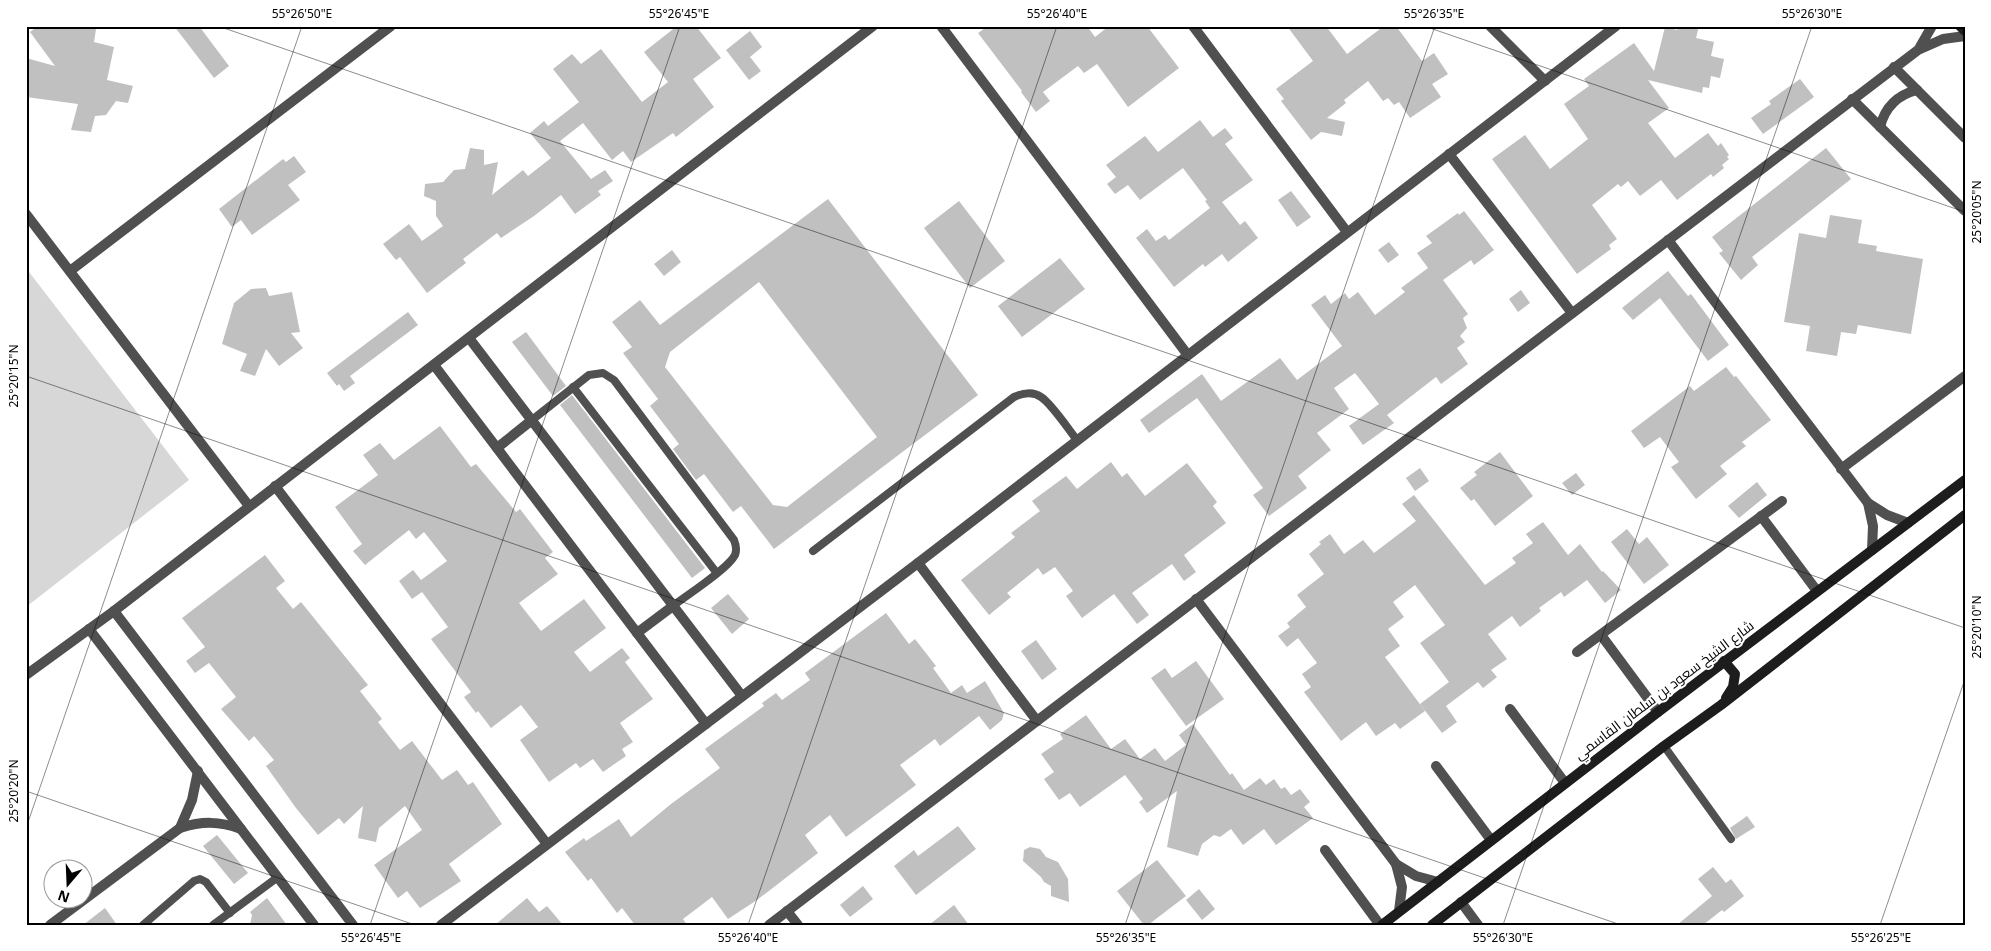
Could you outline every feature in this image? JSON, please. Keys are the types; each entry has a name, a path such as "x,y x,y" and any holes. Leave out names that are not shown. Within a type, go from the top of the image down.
{"main road":[{"path":"1960,26 1965,31"},
{"name":"شارع الشيخ سعود بن سلطان القاسمي","path":"1381,925 1724,661 1965,480"},
{"path":"1432,925 1664,746 1721,705 1965,515"},
{"path":"1721,705 1735,682 1735,674 1724,661"}],"street":[{"path":"70,271 391,26"},
{"path":"26,675 114,611 873,26"},
{"path":"941,26 1187,354"},
{"path":"1194,26 1347,232"},
{"path":"1490,26 1545,80"},
{"path":"441,925 918,563 1187,354 1616,26"},
{"path":"1918,50 1932,26"},
{"path":"769,925 1894,67 1918,50 1942,39 1965,36"},
{"path":"1894,67 1965,138"},
{"path":"1880,127 1886,110 1892,102 1900,96 1917,90"},
{"path":"1852,100 1965,211"},
{"path":"1449,154 1572,313"},
{"path":"26,214 249,506"},
{"path":"1668,240 1868,503 1887,515 1908,523"},
{"path":"469,338 742,696"},
{"path":"434,365 706,724"},
{"path":"1841,469 1965,376"},
{"path":"497,448 532,420"},
{"path":"275,486 547,844"},
{"path":"1577,652 1782,501"},
{"path":"1868,503 1874,526 1872,550"},
{"path":"1761,516 1817,592"},
{"path":"918,563 1037,721"},
{"path":"1196,600 1396,864 1416,876 1438,882"},
{"path":"637,633 673,606"},
{"path":"114,611 353,925"},
{"path":"89,629 314,925"},
{"path":"1601,635 1658,712"},
{"path":"1510,709 1565,783"},
{"path":"1436,766 1491,840"},
{"path":"180,828 192,800 198,771"},
{"path":"56,923 180,828 195,823 210,822 226,823 241,828"},
{"path":"1325,850 1381,925"},
{"path":"1396,864 1402,887 1399,911"},
{"path":"1461,902 1478,925"},
{"path":"788,911 798,925"}],"lane":[{"path":"532,420 573,387 596,373 603,372 614,380 734,540 736,552 734,557 673,606"},
{"path":"573,387 716,572"},
{"path":"813,551 1014,397 1021,394 1028,393 1042,397 1077,440"},
{"path":"1664,746 1731,839"},
{"path":"213,925 278,877"},
{"path":"143,925 194,881 200,879 206,882 230,913"}],"shaded area":[{"path":"26,268 189,480 26,607"}],"building":[{"path":"38,26 81,26 96,29 94,42 114,47 107,80 133,86 128,103 116,101 106,115 95,116 91,132 71,130 78,104 26,97 29,82 26,82 26,58 55,66 30,32"},
{"path":"174,26 199,26 229,66 214,78"},
{"path":"677,26 696,26 721,58 693,79 714,107 676,137 673,133 631,162 623,151 612,160 583,123 560,141 591,179 605,170 613,181 598,191 601,195 575,214 561,195 501,238 497,233 463,259 466,263 427,293 400,257 396,260 383,244 409,224 422,241 443,226 436,216 436,201 424,196 425,184 443,182 454,170 465,169 470,148 484,150 484,165 498,162 492,195 523,170 528,176 551,158 530,133 544,121 548,126 579,102 553,69 572,54 581,64 601,49 642,102 668,82 644,52"},
{"path":"988,26 1087,26 1095,37 1109,26 1147,26 1179,68 1128,107 1097,64 1084,73 1078,66 1043,92 1050,101 1036,112 978,33"},
{"path":"1287,26 1326,26 1347,54 1384,26 1396,26 1422,61 1434,53 1448,74 1432,84 1441,97 1410,118 1399,102 1394,105 1388,98 1383,101 1368,81 1344,100 1346,103 1327,118 1345,122 1342,136 1321,132 1311,140 1281,101 1284,99 1276,89 1313,61"},
{"path":"1678,26 1699,26 1696,38 1714,42 1711,56 1724,59 1720,78 1711,76 1709,88 1703,87 1702,93 1648,80 1669,108 1648,123 1675,158 1708,133 1718,146 1721,143 1729,155 1727,157 1729,159 1722,165 1724,168 1713,177 1711,174 1677,200 1661,180 1640,196 1628,181 1621,187 1618,184 1592,205 1617,239 1609,245 1611,249 1577,274 1492,159 1525,135 1550,169 1588,139 1564,104 1589,86 1584,79 1634,43 1654,71 1665,27 1677,30"},
{"path":"750,31 762,47 750,57 761,71 749,80 726,50"},
{"path":"1800,79 1814,97 1763,134 1751,118 1771,104 1769,101"},
{"path":"1200,120 1213,137 1225,128 1233,138 1225,144 1253,180 1222,202 1240,225 1245,221 1258,238 1228,262 1222,254 1205,267 1203,264 1174,287 1136,238 1147,229 1156,241 1165,235 1169,240 1210,208 1205,201 1207,200 1183,168 1140,200 1128,185 1115,194 1107,184 1116,177 1106,165 1145,136 1158,152"},
{"path":"1826,148 1851,179 1752,257 1758,265 1741,280 1719,253 1723,251 1712,237"},
{"path":"294,156 306,172 288,185 300,200 252,235 241,220 232,227 219,209 283,159 286,162"},
{"path":"1291,191 1311,217 1297,227 1278,200"},
{"path":"828,199 978,395 774,549 741,506 733,512 704,474 696,480 673,449 679,444 650,406 658,399 623,353 632,347 612,322 640,300 660,325","holes":["759,282 877,437 787,507 773,505 665,367 670,352"]},
{"path":"959,201 1005,261 970,288 924,228"},
{"path":"1464,211 1494,250 1474,265 1471,260 1443,280 1468,314 1463,318 1467,328 1460,336 1465,342 1457,348 1468,364 1441,384 1436,377 1387,415 1394,423 1363,445 1349,426 1379,404 1355,373 1334,388 1349,409 1317,433 1331,450 1298,476 1307,488 1269,516 1253,495 1263,488 1197,398 1149,433 1140,420 1202,374 1221,401 1280,358 1297,380 1342,346 1311,305 1325,295 1331,304 1345,293 1349,299 1358,292 1375,315 1405,292 1401,288 1428,268 1417,253 1432,243 1426,236 1458,213 1459,215"},
{"path":"1830,215 1862,220 1858,243 1877,246 1876,251 1923,259 1911,334 1858,325 1856,334 1841,332 1837,356 1806,351 1810,326 1784,322 1799,233 1826,238"},
{"path":"1389,242 1399,255 1388,263 1378,250"},
{"path":"672,250 681,262 664,276 654,264"},
{"path":"1060,258 1085,289 1022,337 998,306"},
{"path":"1668,271 1688,296 1691,294 1729,345 1708,361 1660,298 1633,320 1622,308"},
{"path":"266,288 269,296 292,292 300,332 291,333 303,348 279,366 266,349 255,376 240,371 247,354 222,344 234,303 251,289"},
{"path":"1521,290 1530,303 1518,312 1509,299"},
{"path":"408,312 418,325 350,376 355,383 344,391 339,384 337,386 327,373"},
{"path":"526,332 566,386 553,396 512,342"},
{"path":"1726,367 1734,377 1736,376 1771,420 1742,442 1746,446 1720,466 1727,474 1696,499 1671,467 1679,462 1660,437 1644,448 1631,431 1690,386 1694,391"},
{"path":"572,395 705,568 692,578 560,405"},
{"path":"440,426 471,467 476,464 516,512 520,509 553,552 545,558 558,574 519,603 541,631 584,599 606,628 574,652 590,672 622,648 630,658 625,662 653,699 620,723 633,742 622,749 626,756 603,772 593,759 580,768 576,763 549,782 520,740 538,727 521,705 491,728 464,697 471,692 431,639 448,627 422,592 412,599 399,581 413,570 421,580 447,561 424,532 416,539 409,530 365,565 353,551 362,544 335,507 378,475 363,455 380,443 394,460"},
{"path":"1500,452 1533,496 1495,526 1474,499 1471,501 1460,488 1477,475 1474,472"},
{"path":"1111,462 1122,477 1127,473 1145,496 1187,463 1217,502 1213,506 1226,523 1184,555 1196,572 1184,581 1172,564 1132,593 1149,615 1137,624 1114,594 1082,618 1066,596 1073,591 1055,567 1043,575 1038,568 1007,593 1011,597 989,615 961,580 1015,537 1011,533 1040,511 1032,501 1066,476 1077,489"},
{"path":"1420,468 1429,481 1415,491 1406,478"},
{"path":"1576,473 1585,485 1572,495 1562,483"},
{"path":"1757,482 1767,495 1739,518 1728,506"},
{"path":"1414,495 1485,585 1516,563 1512,558 1533,543 1526,534 1543,522 1568,555 1580,544 1602,572 1621,590 1605,603 1587,580 1564,597 1561,592 1539,608 1541,611 1520,627 1512,616 1488,634 1507,659 1491,670 1497,677 1483,688 1478,682 1446,706 1457,722 1442,733 1420,704 1449,682 1420,643 1445,625 1415,585 1393,602 1404,617 1388,629 1400,646 1385,657 1425,711 1400,729 1395,723 1376,736 1366,722 1341,741 1304,692 1311,687 1302,674 1317,663 1298,638 1287,647 1278,636 1290,627 1287,623 1306,607 1297,595 1324,574 1309,554 1321,544 1319,542 1330,534 1344,554 1363,540 1374,553 1416,521 1402,504"},
{"path":"1627,529 1639,544 1647,537 1669,565 1644,584 1611,542"},
{"path":"265,555 285,581 276,588 293,609 301,602 368,685 360,691 382,719 378,722 400,750 412,741 442,780 457,770 468,785 473,782 502,824 449,864 461,881 420,908 407,891 398,898 374,865 422,830 405,806 379,828 376,842 358,838 363,806 344,824 339,818 318,835 266,766 274,760 254,736 249,741 221,709 236,697 209,663 195,673 186,661 205,647 182,618"},
{"path":"728,594 749,619 732,634 711,608"},
{"path":"886,613 909,644 915,639 936,666 933,668 951,693 962,685 967,693 985,681 1004,713 1002,720 990,730 979,716 940,746 935,739 900,765 916,785 846,837 830,815 805,835 818,853 757,900 728,919 712,897 683,919 687,925 635,925 622,908 617,913 591,878 588,881 565,852 584,838 586,841 619,819 631,837 671,804 720,768 705,749 764,706 762,703 776,693 782,700 810,680 805,673"},
{"path":"1036,640 1057,669 1042,680 1021,651"},
{"path":"1196,661 1224,699 1186,726 1151,678 1165,668 1172,678"},
{"path":"1086,715 1111,749 1125,739 1140,759 1155,748 1165,761 1186,745 1179,735 1193,724 1230,775 1232,773 1244,790 1260,778 1266,785 1274,779 1281,789 1285,787 1291,795 1300,789 1310,802 1304,807 1313,818 1276,845 1264,829 1243,845 1231,829 1220,837 1214,835 1202,844 1198,856 1167,847 1177,791 1147,813 1139,802 1143,799 1125,775 1080,807 1070,793 1059,800 1044,779 1054,772 1041,754 1063,739 1060,734"},
{"path":"1747,816 1755,827 1736,839 1730,828"},
{"path":"958,826 976,849 916,895 894,866 914,850 918,856"},
{"path":"217,835 248,873 234,884 203,846"},
{"path":"1030,847 1040,849 1046,857 1058,862 1068,879 1069,902 1051,896 1051,886 1044,882 1023,861 1024,850"},
{"path":"1157,860 1186,896 1148,925 1144,925 1117,891"},
{"path":"1713,867 1726,883 1731,879 1744,896 1724,912 1722,910 1703,925 1677,925 1712,896 1698,879"},
{"path":"863,886 873,899 850,917 840,905"},
{"path":"1199,889 1215,909 1202,920 1186,900"},
{"path":"267,898 287,925 250,925 252,915 250,912"},
{"path":"527,898 539,912 547,906 563,925 495,925"},
{"path":"954,905 969,925 929,925"},
{"path":"105,908 117,925 83,925"}]}
